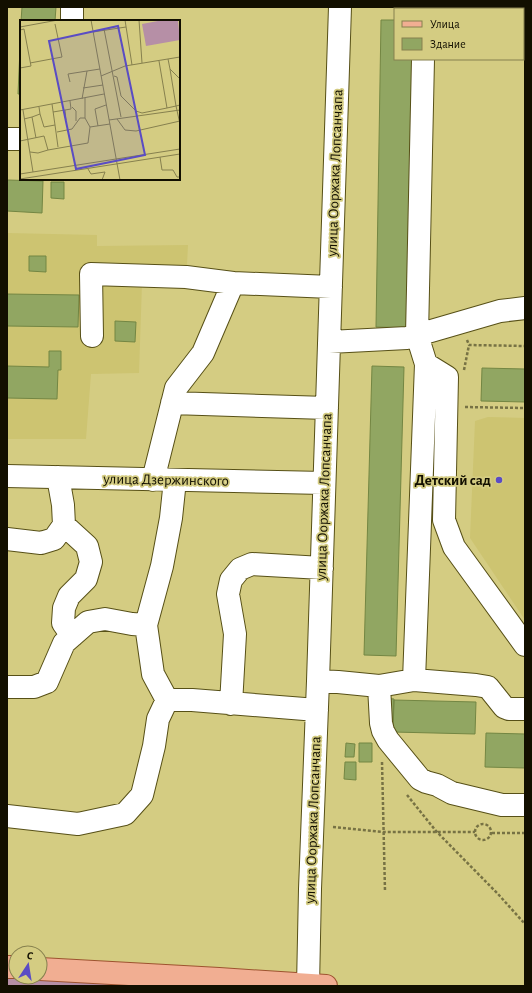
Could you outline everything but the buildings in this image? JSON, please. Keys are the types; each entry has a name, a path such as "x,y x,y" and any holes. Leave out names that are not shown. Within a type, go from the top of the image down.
{"main road":[{"path":"48,969 314,986"}],"street":[{"path":"72,7 72,20"},
{"name":"улица Ооржака Лопсанчапа","path":"314,986 310,881 322,568 340,7"},
{"path":"414,680 426,364 417,335 423,60"},
{"path":"7,139 20,139"},
{"path":"92,336 91,274 186,277 233,283 331,287"},
{"path":"167,700 153,674 146,625 162,566 170,518 164,480 172,403 176,388 203,353 233,283"},
{"path":"329,342 407,338 500,311 525,308"},
{"path":"426,364 447,377 444,520 454,547 525,645"},
{"path":"172,403 327,408"},
{"name":"улица Дзержинского","path":"7,476 324,483"},
{"path":"7,540 41,543 54,539 64,525 63,505 58,477"},
{"path":"64,525 87,546 91,562 86,579 69,596 64,608 63,623 72,636"},
{"path":"231,704 235,634 228,594 231,580 240,569 252,564 322,568"},
{"path":"7,687 34,687 47,682 64,642 88,622 105,619 146,625"},
{"path":"318,681 379,686 414,680 476,685 488,687 504,707 509,709 525,709"},
{"path":"379,686 381,723 383,731 388,740 420,779 437,785 452,793 502,805 525,806"},
{"path":"167,700 192,700 317,710"},
{"path":"7,816 78,824 125,814 142,795 154,746 158,719 167,700"}],"path":[{"path":"459,323 469,345 525,346"},
{"path":"447,406 525,408"},
{"path":"385,892 382,763 387,769"},
{"path":"407,794 436,831 498,894 525,924"},
{"path":"484,824 490,827 492,833 489,838 482,840 477,838 476,832 478,826 484,824"},
{"path":"333,827 384,832 476,832"},
{"path":"492,833 525,833"}],"shaded area":[{"path":"7,233 97,235 97,246 188,245 186,286 142,283 139,373 91,374 86,439 7,439"},
{"name":"Детский сад","path":"488,417 525,418 525,620 470,538 475,421"},
{"path":"7,973 8,985 48,985 48,977 243,986 25,986 7,985"}],"place":[{"name":"Детский сад","path":"499,480"}]}
